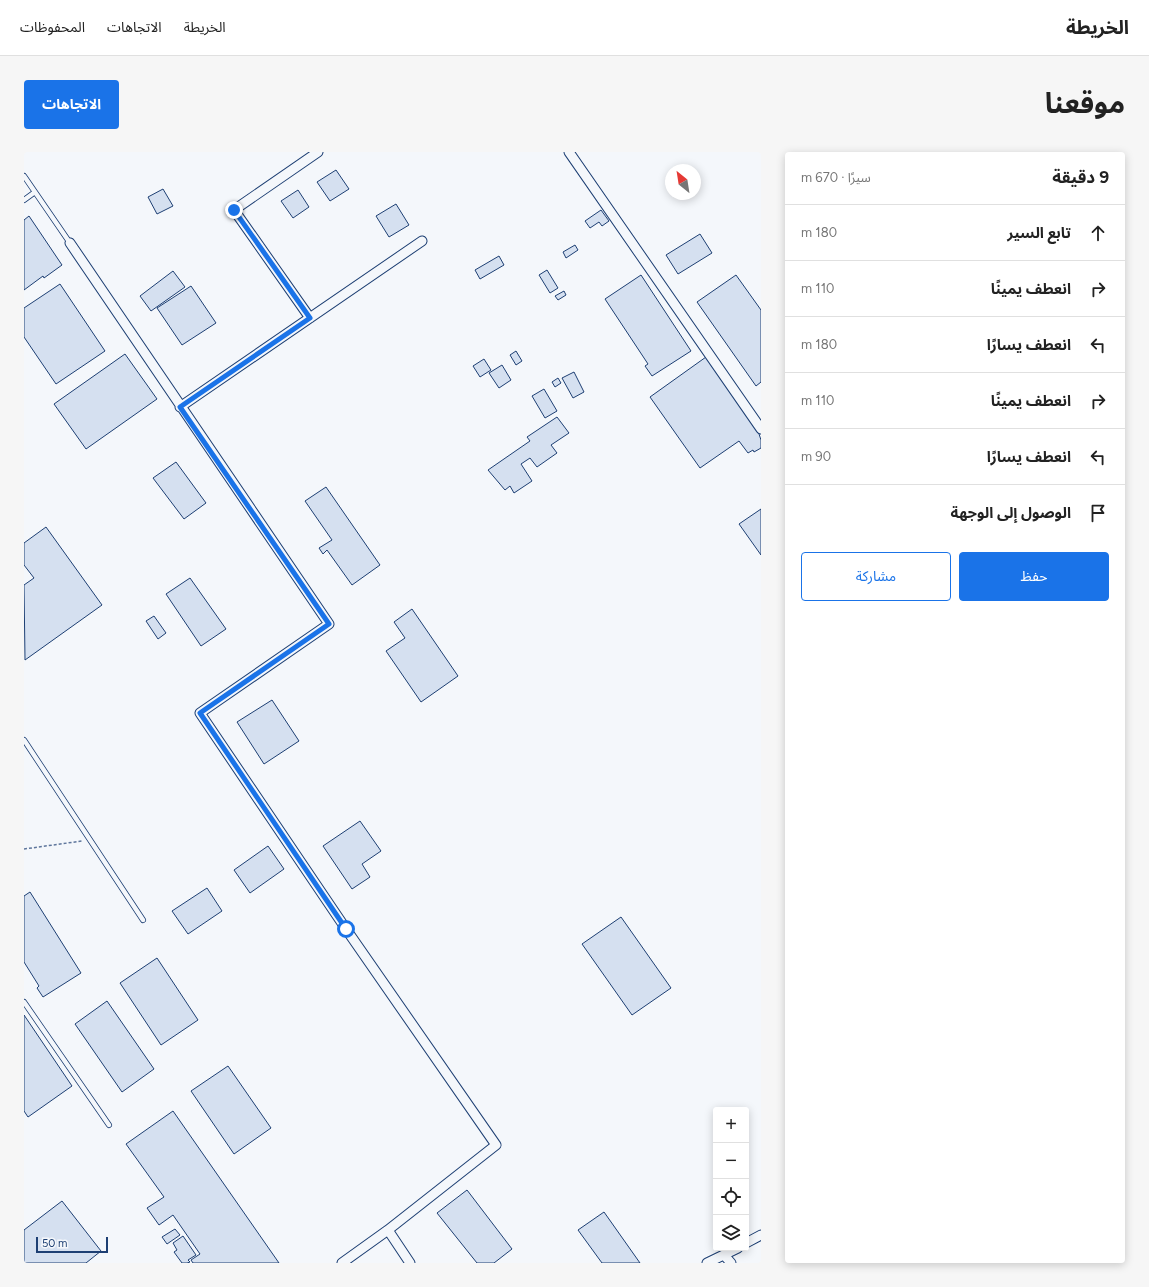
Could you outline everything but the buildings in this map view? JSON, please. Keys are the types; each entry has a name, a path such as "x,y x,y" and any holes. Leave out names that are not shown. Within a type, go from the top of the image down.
{"street":[{"path":"310,318 234,210 318,152"},
{"path":"569,152 761,430"},
{"path":"180,407 422,241"},
{"path":"70,243 180,407 329,624 200,713 346,929 496,1145 388,1230 342,1263"},
{"path":"388,1230 410,1263"},
{"path":"749,1241 761,1235"},
{"path":"707,1263 732,1251"},
{"path":"724,1255 731,1263"}],"lane":[{"path":"24,176 70,243"},
{"path":"24,200 35,192"},
{"path":"24,740 144,920"},
{"path":"24,1002 109,1125"}],"path":[{"path":"24,849 91,839"}],"route":[{"path":"234,210 310,318 180,407 329,624 200,713 346,929"}]}
